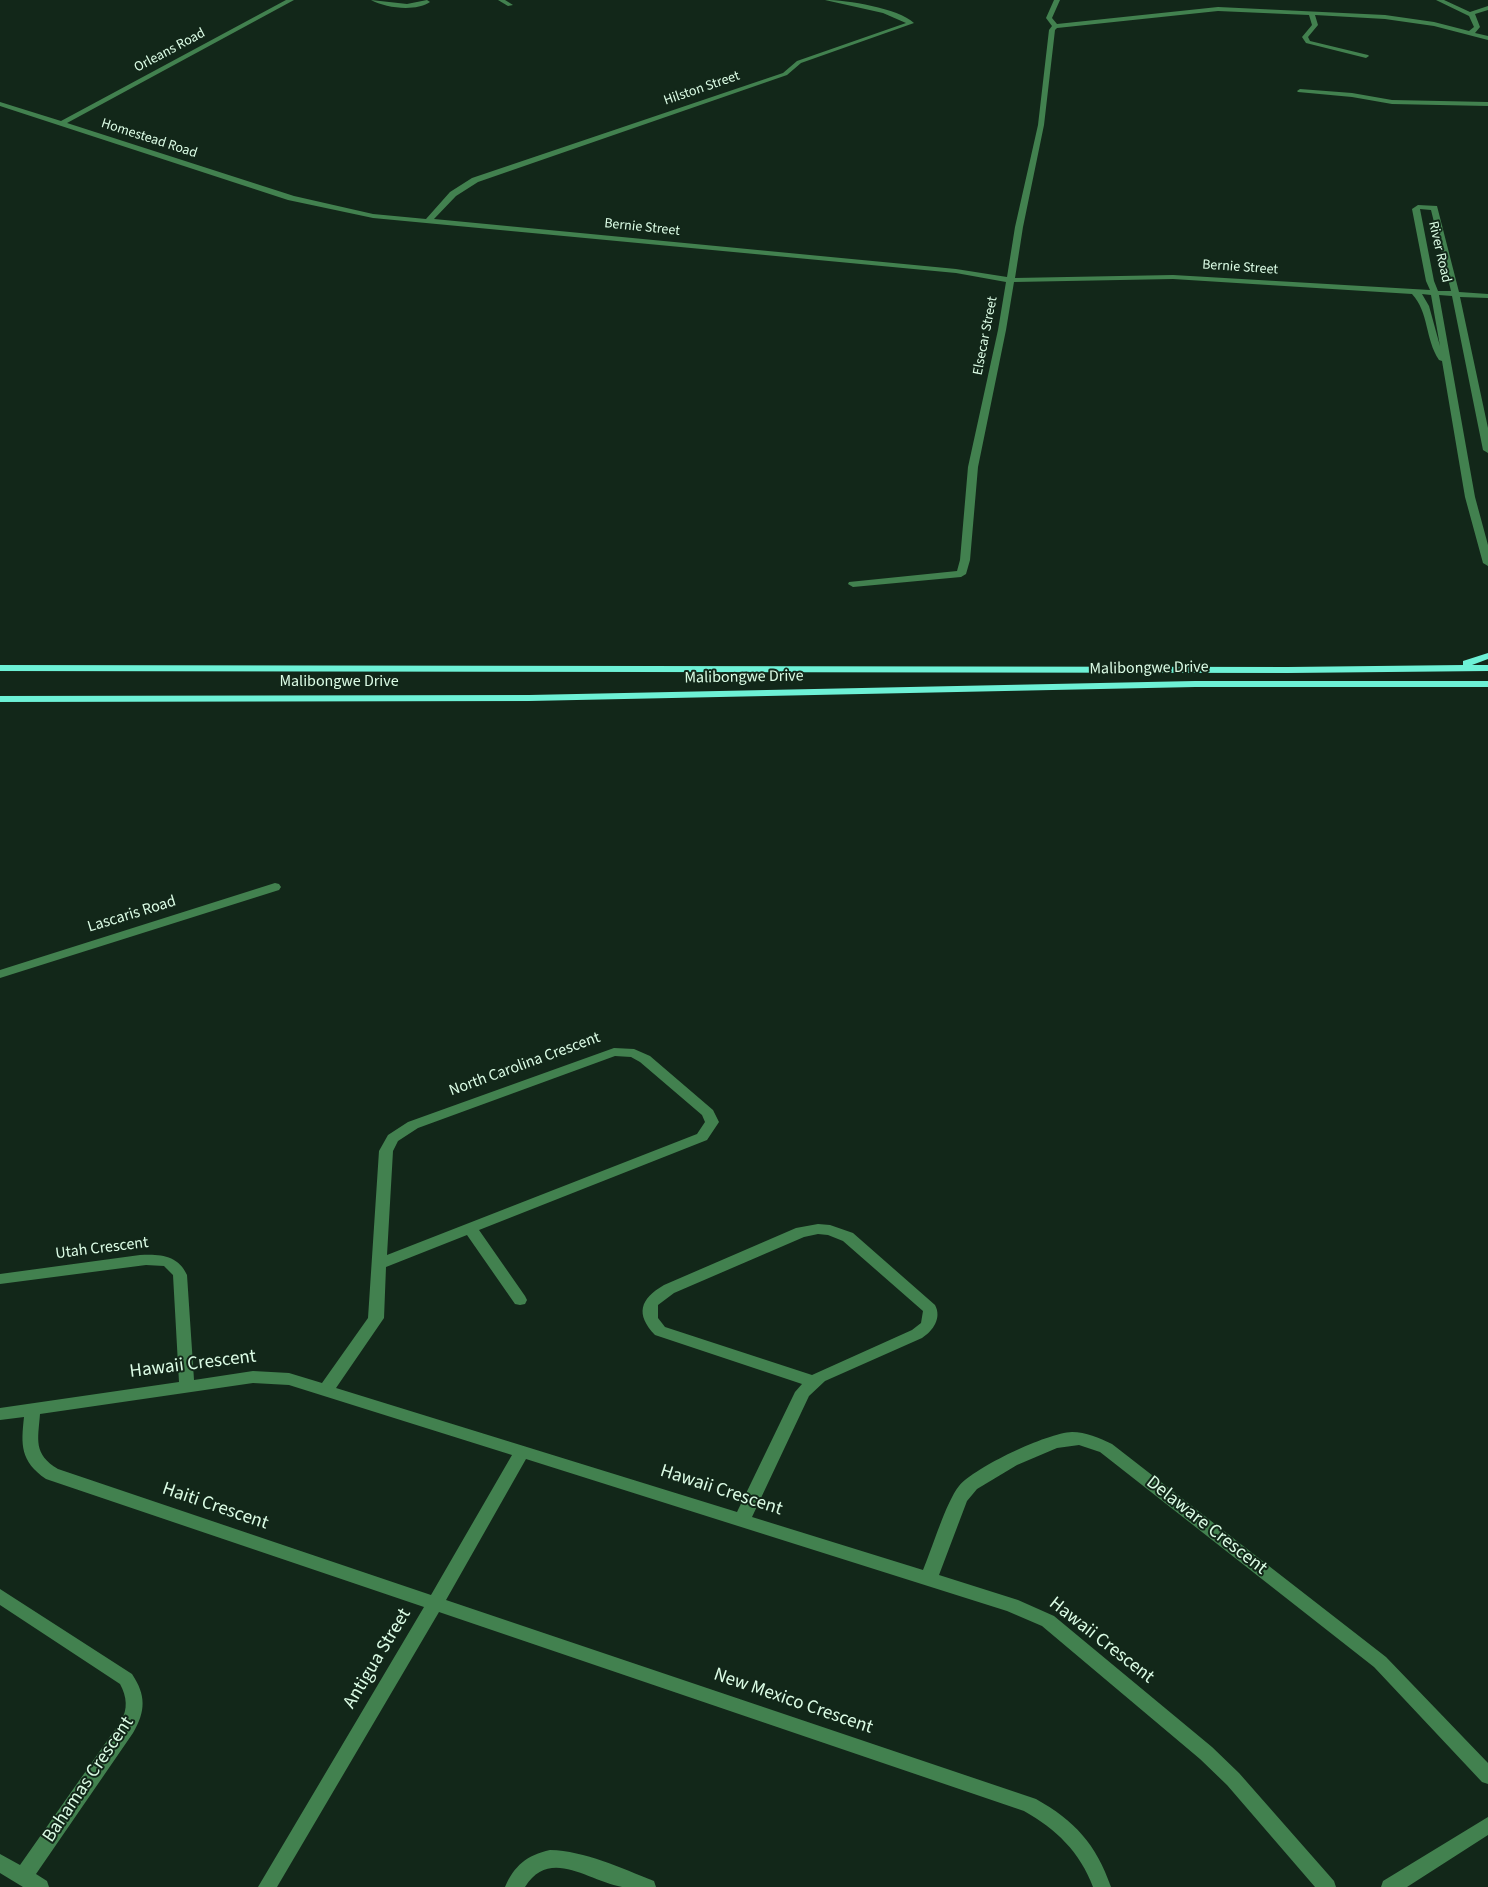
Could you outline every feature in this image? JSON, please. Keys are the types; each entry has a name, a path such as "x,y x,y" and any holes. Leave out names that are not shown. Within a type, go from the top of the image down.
{"main road":[{"path":"1443,668 1476,662 1488,656"},
{"name":"Malibongwe Drive","path":"0,668 1288,670 1488,668"},
{"name":"Malibongwe Drive","path":"0,699 529,698 1195,684 1488,684"},
{"path":"1468,684 1488,688"}],"street":[{"name":"Orleans Road","path":"61,124 292,0"},
{"path":"374,0 394,5 413,6 427,2"},
{"path":"501,0 510,5"},
{"name":"Hilston Street","path":"428,221 453,194 475,180 785,74 800,62 911,23 906,18 828,0"},
{"name":"Elsecar Street","path":"853,584 961,574 965,560 973,467 1012,276 1019,227 1040,125 1052,30 1055,26 1049,18 1057,0"},
{"path":"1439,0 1470,14 1480,25 1470,33"},
{"path":"1470,14 1488,8"},
{"path":"1055,26 1208,10 1385,17 1434,24 1488,38"},
{"path":"1311,13 1315,25 1305,38 1308,42 1366,56"},
{"path":"1300,92 1352,95 1392,102 1488,104"},
{"name":"Homestead Road","path":"0,104 291,198"},
{"name":"Bernie Street","path":"291,198 360,214 991,275 1178,277 1414,291 1434,288"},
{"name":"River Road","path":"1488,450 1454,290 1434,208 1421,206 1416,209 1430,281 1434,288 1470,497 1488,563"},
{"name":"Bernie Street","path":"1012,276 1177,270 1434,288 1488,296"},
{"name":"Bernie Street","path":"1454,290 1488,288"},
{"path":"1414,291 1421,297 1426,306 1432,340 1435,348 1446,362"},
{"path":"1458,308 1465,303 1488,296"},
{"name":"Lascaris Road","path":"0,974 275,887"},
{"name":"North Carolina Crescent","path":"326,1390 374,1322 386,1151 393,1137 413,1125 601,1055 620,1052 634,1053 645,1059 708,1113 711,1118 710,1127 702,1136 694,1140 379,1264"},
{"path":"470,1229 520,1300"},
{"path":"742,1520 804,1392 815,1382 820,1377 924,1330 930,1320 930,1309 848,1237 840,1233 818,1229 801,1232 669,1289 658,1294 652,1301 649,1315 654,1326 660,1331 815,1382"},
{"name":"Utah Crescent","path":"0,1279 140,1260 160,1260 170,1263 176,1267 180,1275 186,1387"},
{"name":"Hawaii Crescent","path":"0,1414 261,1376 289,1379 742,1520 879,1565 929,1578 1026,1610 1048,1621 1220,1766 1327,1887"},
{"name":"Haiti Crescent","path":"32,1408 31,1452 37,1464 52,1474 435,1604"},
{"name":"Delaware Crescent","path":"929,1578 960,1499 970,1484 984,1475 1063,1439 1082,1439 1094,1442 1122,1460 1380,1662 1488,1776"},
{"name":"Antigua Street","path":"267,1887 435,1604 522,1451"},
{"name":"Bahamas Crescent","path":"0,1596 126,1679 135,1694 136,1702 132,1719 127,1727 23,1877"},
{"name":"New Mexico Crescent","path":"435,1604 1029,1805 1047,1814 1072,1834 1091,1860 1102,1887"},
{"path":"1390,1887 1488,1825"},
{"path":"514,1887 530,1866 541,1860 552,1858 577,1862 647,1887"},
{"path":"0,1864 40,1887"}]}
